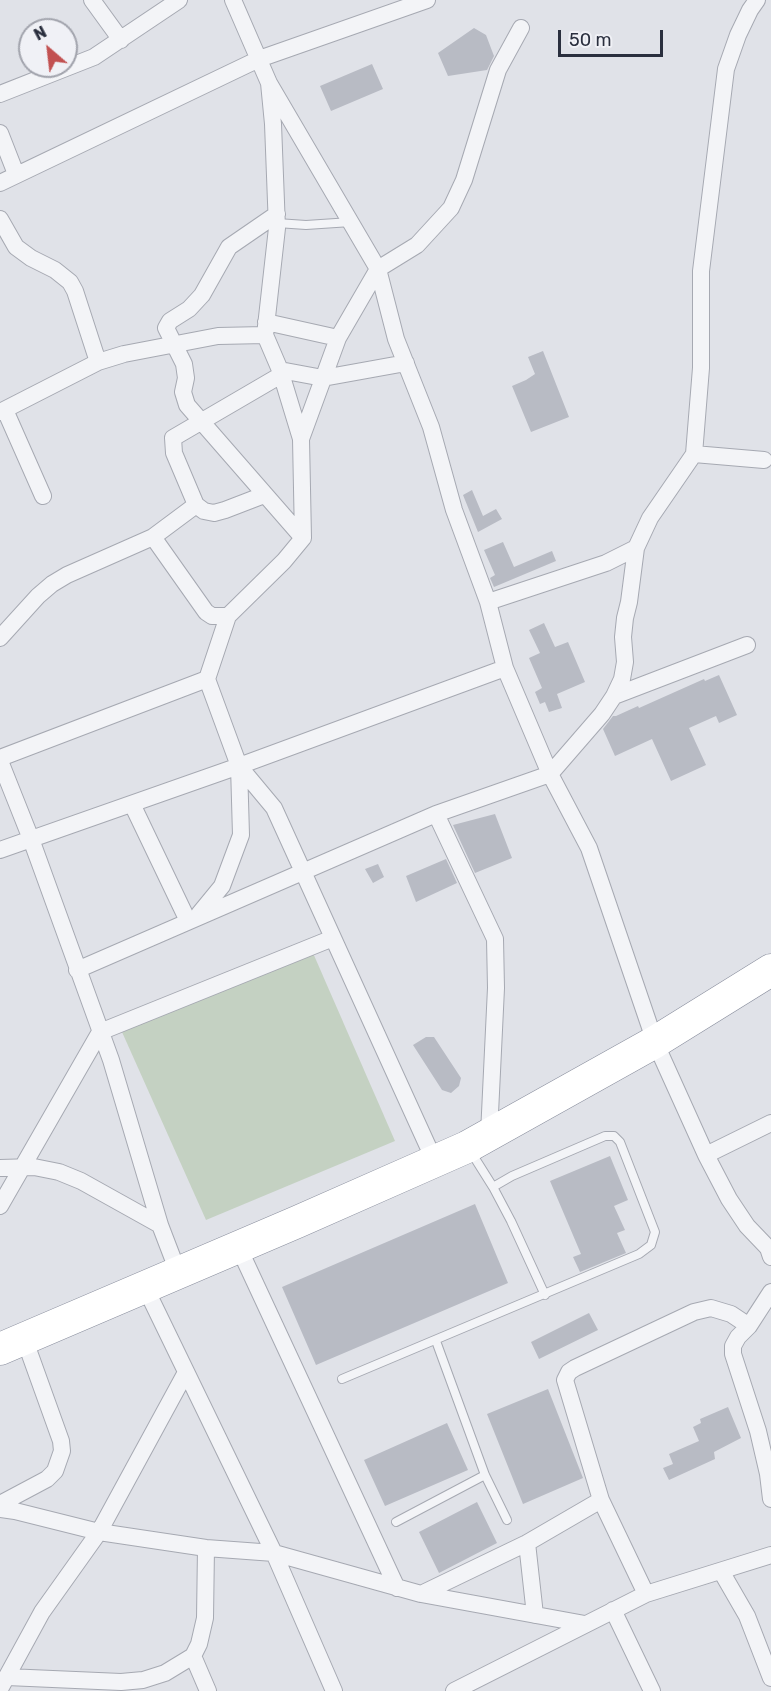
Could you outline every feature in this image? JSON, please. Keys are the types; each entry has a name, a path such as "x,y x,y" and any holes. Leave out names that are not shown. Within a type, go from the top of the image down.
{"highway":[{"path":"12,1343 435,1162 655,1042 771,970"}],"street":[{"path":"92,0 121,40"},
{"path":"0,94 94,57 179,0"},
{"path":"233,0 269,83 378,269 396,339 431,427 454,510 488,602 505,668 550,774 589,848 655,1042 706,1155 729,1199 747,1226 770,1250"},
{"path":"0,183 259,59 427,0"},
{"path":"77,970 301,870 436,814 550,774 602,714 622,679 625,662 623,637 625,618 636,548 650,518 694,454 701,368 701,270 726,69 738,35 757,0"},
{"path":"301,439 338,338 378,269 417,245 451,208 464,180 498,69 521,28"},
{"path":"192,919 222,886 241,835 239,766 207,679 228,616 284,561 303,538 301,439 265,329 277,218 269,83"},
{"path":"0,133 16,174"},
{"path":"277,218 229,247 196,302 167,324 167,333 184,364 186,378 184,398 200,421 303,538"},
{"path":"0,219 16,247 31,258 55,270 70,282 98,362"},
{"path":"43,496 2,411 98,362 124,354 265,329 338,338"},
{"path":"264,495 214,513 204,512 196,505 174,453 173,438 280,372 323,378 405,363"},
{"path":"694,454 764,460"},
{"path":"0,638 52,584 67,575 153,537 196,505"},
{"path":"153,537 206,612 212,616 228,616"},
{"path":"488,602 606,563 636,548"},
{"path":"614,696 747,645"},
{"path":"0,850 239,766 505,668"},
{"path":"178,1272 160,1225 111,1060 0,759 207,679"},
{"path":"239,766 274,808 435,1162"},
{"path":"132,804 192,919"},
{"path":"436,814 495,939 496,988 478,1140"},
{"path":"0,1206 100,1032 333,938"},
{"path":"706,1155 770,1126"},
{"path":"0,1168 47,1169 70,1176 160,1225"},
{"path":"238,1246 397,1588"},
{"path":"145,1287 273,1553 333,1691"},
{"path":"771,1292 749,1326 738,1337 733,1354 758,1431 771,1499"},
{"path":"646,1594 601,1500 565,1380 569,1371 694,1312 711,1308 731,1314 749,1326"},
{"path":"0,1504 47,1479 60,1462 62,1451 61,1441 12,1343"},
{"path":"185,1374 99,1532 42,1612 3,1683 55,1685 121,1682 146,1685 193,1656 199,1644 205,1618 206,1548"},
{"path":"421,1594 527,1543 601,1500"},
{"path":"0,1509 99,1532 206,1548 273,1553 421,1594 585,1624"},
{"path":"527,1543 535,1615"},
{"path":"454,1691 646,1594 771,1555"},
{"path":"721,1571 747,1616 771,1678"},
{"path":"613,1610 652,1691"},
{"path":"193,1656 208,1691"}],"lane":[{"path":"277,218 306,225 351,222"},
{"path":"342,1379 545,1295 639,1254 651,1245 655,1232 620,1142 614,1136 605,1136 512,1176 493,1187"},
{"path":"478,1140 493,1187 545,1295"},
{"path":"436,1341 485,1475 507,1520"},
{"path":"396,1522 485,1475"}],"green space":[{"path":"313,953 395,1141 206,1220 122,1032"}],"building":[{"path":"474,28 486,35 494,56 487,70 448,76 438,53"},
{"path":"372,64 383,89 331,111 320,86"},
{"path":"543,351 569,417 531,432 512,386 535,374 528,357"},
{"path":"472,490 483,516 496,509 502,519 478,532 463,495"},
{"path":"503,542 514,567 552,551 556,561 494,587 490,578 495,575 484,550"},
{"path":"544,623 555,647 568,642 585,682 557,694 562,708 549,712 545,702 540,704 535,692 542,688 529,658 540,653 529,630"},
{"path":"719,675 737,715 719,723 716,716 689,728 706,765 671,781 652,739 615,756 603,729 613,716 638,706 639,708 704,679 705,681"},
{"path":"495,814 512,858 475,873 453,825"},
{"path":"446,859 457,883 416,902 406,876"},
{"path":"378,864 384,877 373,883 365,869"},
{"path":"426,1037 434,1037 461,1078 459,1086 451,1093 442,1090 413,1045"},
{"path":"610,1156 628,1200 614,1206 625,1230 617,1233 626,1253 580,1272 573,1257 581,1254 550,1181"},
{"path":"475,1204 508,1283 316,1365 282,1287"},
{"path":"589,1313 598,1330 539,1359 531,1342"},
{"path":"548,1389 583,1478 523,1504 487,1414"},
{"path":"728,1407 741,1438 714,1452 715,1459 669,1480 663,1468 673,1464 669,1454 699,1441 693,1427 701,1423 700,1419"},
{"path":"447,1423 468,1470 385,1506 364,1460"},
{"path":"477,1502 497,1543 439,1573 419,1532"}]}
